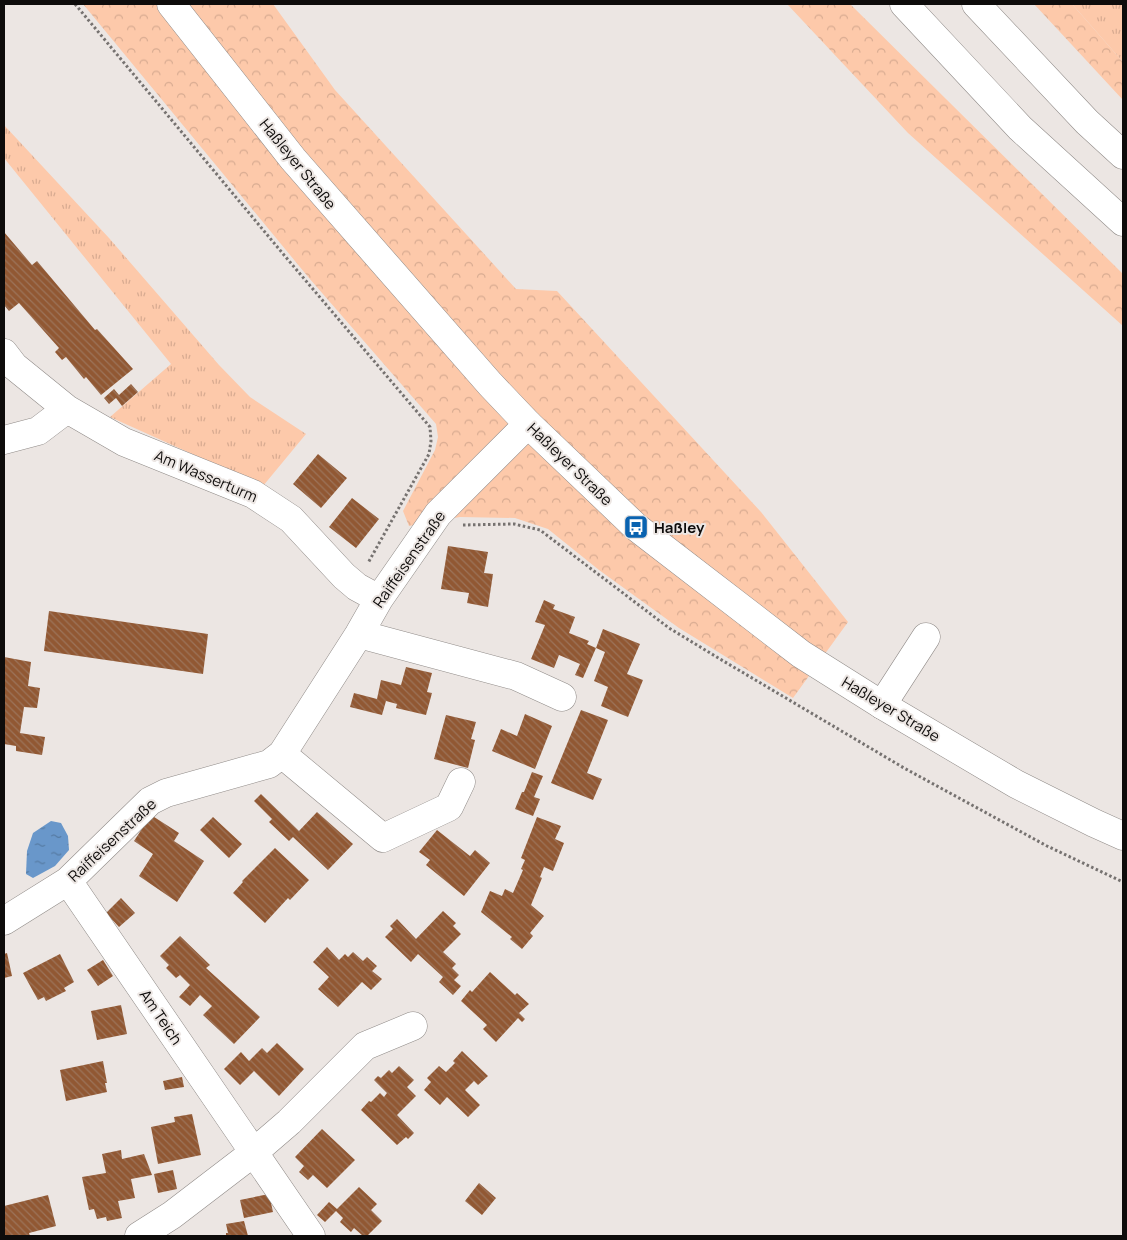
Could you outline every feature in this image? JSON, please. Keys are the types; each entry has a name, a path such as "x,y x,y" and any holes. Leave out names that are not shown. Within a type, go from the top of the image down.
{"main road":[{"name":"Haßleyer Straße","path":"171,4 293,159 490,384 528,424 636,527 801,654 882,705 1016,784 1123,836"},
{"path":"904,4 1020,128 1123,222"},
{"path":"976,4 1087,122 1123,155"},
{"name":"Am Wasserturm","path":"4,353 14,366 67,409 124,442 253,494 291,519 344,576 368,593"},
{"path":"4,440 38,431 67,409"},
{"name":"Raiffeisenstraße","path":"4,921 68,881 150,801 166,793 269,764 282,754 359,634 368,593 428,529 438,514 528,424"},
{"path":"359,634 516,676 562,697"},
{"path":"882,705 926,637"},
{"path":"282,754 383,838 449,807 461,782"},
{"name":"Am Teich","path":"68,881 311,1236"},
{"path":"139,1236 172,1216 253,1153 289,1122 366,1046 413,1026"}],"path":[{"path":"75,4 430,427 432,441 429,454 364,569 368,593"},
{"path":"428,529 479,524 514,524 540,530 669,628 904,768 1047,846 1123,882"}],"green space":[{"path":"83,4 273,4 335,90 516,289 557,291 761,512 848,622 793,698 679,628 599,570 548,529 515,518 460,517 409,526 403,511 435,450 438,437 436,424 309,278"},
{"path":"787,4 850,4 1123,274 1123,326 908,133"},
{"path":"1034,4 1072,4 1123,62 1123,100"},
{"path":"1072,4 1123,4 1123,62"},
{"path":"4,125 109,238 219,365 250,397 306,434 263,486 110,417 171,364 4,158"}],"water":[{"path":"51,821 61,823 68,836 69,850 55,866 33,878 26,874 27,851 33,833"}],"building":[{"path":"4,232 32,265 37,261 95,330 97,329 133,369 101,395 86,377 84,379 66,357 62,360 55,352 59,348 19,303 9,311 4,305"},
{"path":"131,384 138,392 122,406 116,398 109,404 104,398 114,389 119,395"},
{"path":"318,454 347,478 321,508 293,484"},
{"path":"352,498 379,519 356,548 329,527"},
{"path":"448,546 488,552 484,573 493,574 488,607 467,603 469,593 441,589"},
{"path":"544,600 555,605 553,609 575,617 569,633 589,641 587,644 596,648 583,678 575,675 580,664 559,655 554,668 531,659 545,625 535,622"},
{"path":"49,611 208,634 203,674 44,651"},
{"path":"603,629 640,644 627,674 643,680 628,717 601,706 608,687 594,681 605,652 596,648"},
{"path":"4,657 31,662 28,686 40,688 37,708 24,707 20,733 45,737 42,755 16,751 16,746 4,744"},
{"path":"406,667 432,673 427,692 432,693 426,715 396,708 397,704 386,701 382,715 350,707 354,693 377,699 381,680 401,685"},
{"path":"581,710 608,720 587,773 602,779 593,800 551,783"},
{"path":"525,714 552,726 535,769 492,751 501,729 517,736"},
{"path":"446,715 476,722 471,739 475,740 468,768 434,759"},
{"path":"532,772 543,776 534,797 540,799 533,816 515,809"},
{"path":"261,794 299,831 317,812 353,844 328,870 293,837 289,841 269,822 272,819 254,801"},
{"path":"151,815 179,833 174,841 204,861 177,902 139,876 153,854 134,841"},
{"path":"213,817 242,844 229,858 200,830"},
{"path":"537,817 561,826 555,839 564,843 553,871 544,867 540,877 542,878 531,905 544,916 530,933 533,936 522,949 510,939 512,937 481,912 490,891 502,896 505,889 513,893 523,870 521,869 525,860 521,858"},
{"path":"437,830 470,856 475,850 490,863 464,896 426,865 430,860 419,852"},
{"path":"275,848 309,880 290,900 288,898 265,923 233,893 242,881"},
{"path":"121,898 135,913 119,927 106,913"},
{"path":"443,911 456,923 453,926 461,934 443,952 456,964 452,968 459,975 454,980 461,986 453,995 439,982 443,977 418,954 411,962 385,937 393,929 390,926 397,919 416,939"},
{"path":"180,936 210,965 206,968 260,1017 234,1044 203,1015 212,1006 200,995 190,1006 179,997 190,985 180,975 176,978 166,968 169,965 160,956"},
{"path":"327,947 339,960 345,954 348,957 353,952 363,961 367,957 377,966 372,971 382,979 371,990 362,982 338,1007 318,989 329,977 313,962"},
{"path":"7,953 12,976 4,978 4,954"},
{"path":"60,954 74,982 64,988 66,991 46,1001 44,997 38,1000 23,973"},
{"path":"103,960 113,976 98,986 87,970"},
{"path":"490,972 515,995 517,993 529,1004 519,1013 525,1019 522,1022 518,1018 496,1042 483,1029 487,1025 461,1001"},
{"path":"121,1005 127,1034 97,1040 91,1011"},
{"path":"277,1043 304,1069 279,1096 254,1071 240,1085 224,1069 241,1052 249,1061 262,1048 267,1053"},
{"path":"462,1051 488,1076 478,1085 474,1081 465,1090 480,1105 468,1117 447,1097 440,1105 424,1090 431,1082 427,1078 439,1066 446,1072 455,1063 453,1061"},
{"path":"103,1061 107,1092 66,1101 60,1070"},
{"path":"399,1066 414,1080 407,1087 416,1096 397,1115 414,1133 397,1145 361,1110 380,1093 384,1097 387,1093 374,1080 378,1076 381,1078 389,1070 392,1073"},
{"path":"182,1077 184,1087 165,1090 163,1081"},
{"path":"192,1114 201,1155 158,1164 151,1127 175,1122 174,1117"},
{"path":"322,1129 355,1160 327,1188 313,1175 308,1180 299,1172 304,1166 295,1157"},
{"path":"121,1150 122,1159 144,1154 152,1175 131,1179 135,1198 118,1201 122,1218 107,1221 106,1217 97,1219 94,1209 89,1210 82,1177 106,1173 102,1154"},
{"path":"173,1170 177,1189 158,1193 154,1174"},
{"path":"479,1183 496,1198 482,1215 465,1201"},
{"path":"359,1187 377,1204 371,1210 382,1221 367,1236 363,1236 354,1228 351,1232 340,1222 343,1218 336,1211 325,1222 317,1215 329,1202 337,1209"},
{"path":"269,1194 273,1212 244,1218 240,1200"},
{"path":"48,1195 56,1226 29,1233 30,1236 4,1236 4,1206"},
{"path":"244,1221 248,1236 226,1236 226,1233 228,1233 226,1224"}],"place":[{"name":"Haßley","path":"636,527"}]}
